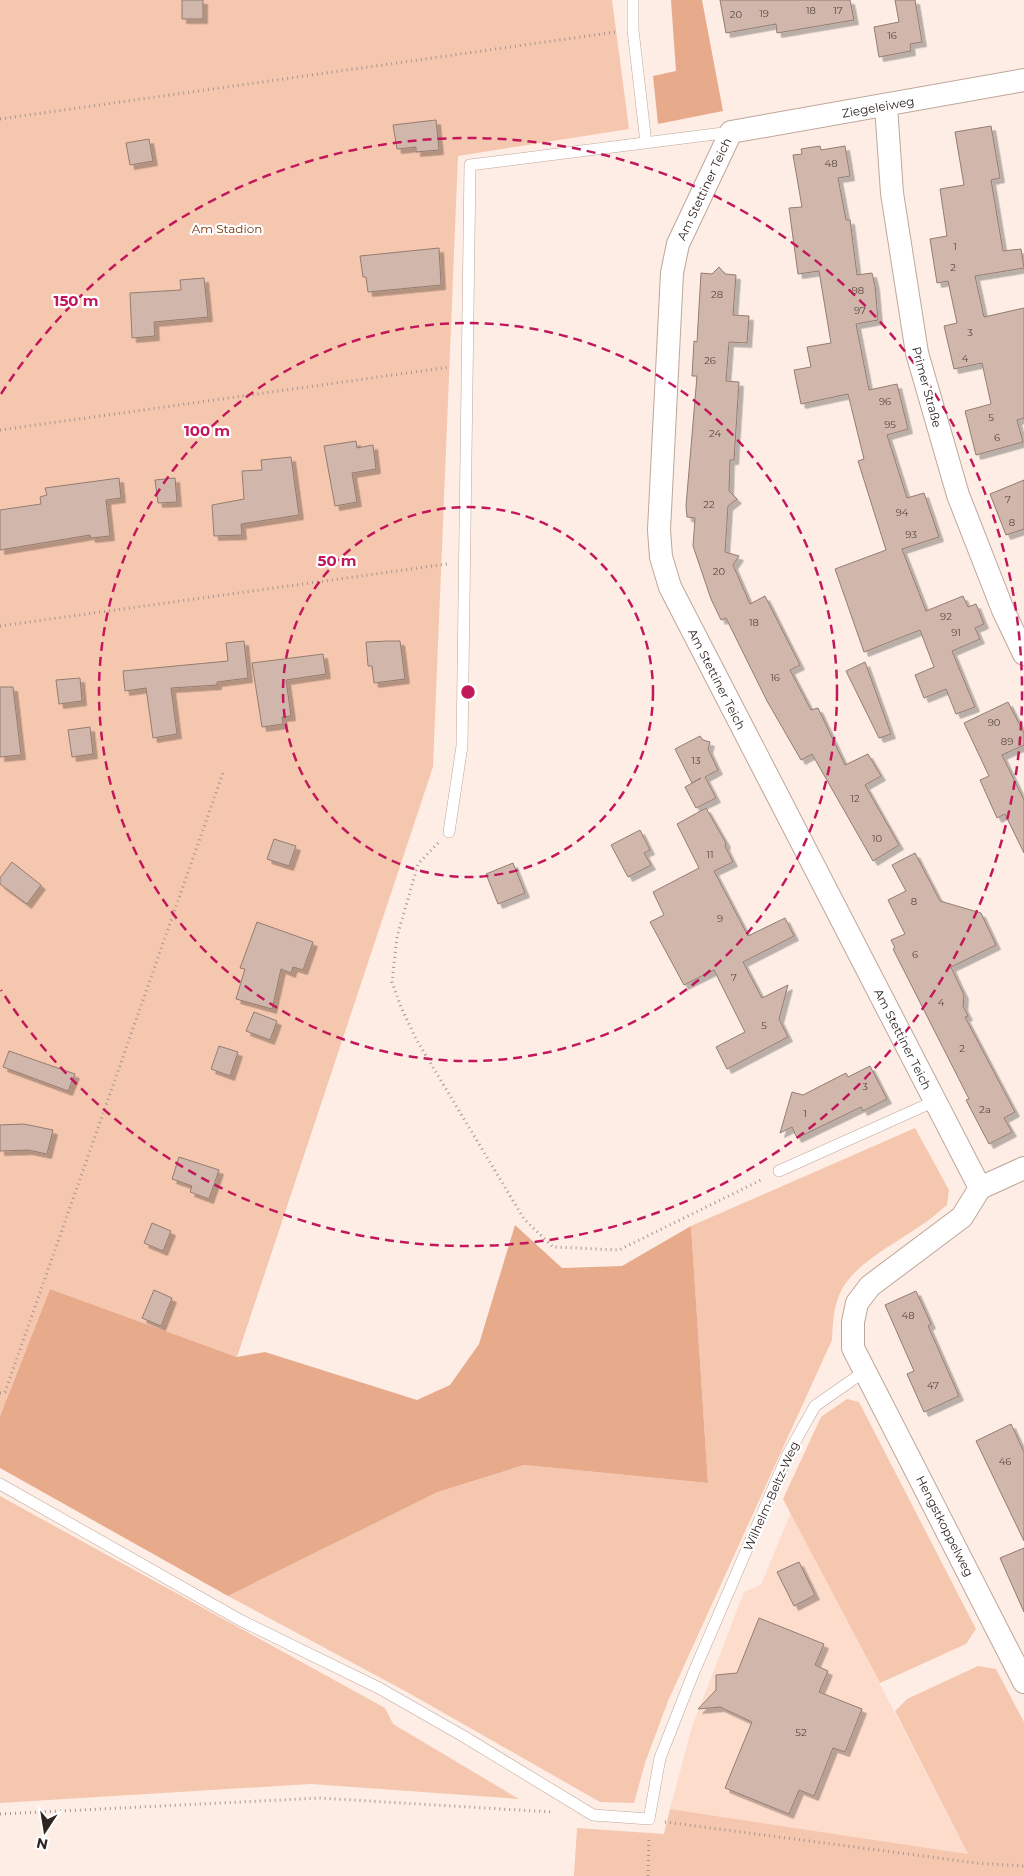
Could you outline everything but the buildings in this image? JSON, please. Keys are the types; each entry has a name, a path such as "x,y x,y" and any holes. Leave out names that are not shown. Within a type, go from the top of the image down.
{"street":[{"name":"Ziegeleiweg","path":"731,132 1024,80"},
{"name":"Primer Straße","path":"886,106 892,193 917,353 958,495 1003,610 1024,654"},
{"name":"Am Stettiner Teich","path":"731,132 678,244 672,273 659,530 661,557 670,587 980,1188"},
{"path":"865,1371 854,1348 853,1322 857,1303 870,1286 962,1217 980,1188 1024,1168"},
{"name":"Hengstkoppelweg","path":"865,1371 1024,1682"}],"lane":[{"path":"633,0 632,30 646,142"},
{"path":"449,832 462,746 470,165 731,132"},
{"path":"780,1171 935,1101"},
{"name":"Wilhelm-Beltz-Weg","path":"649,1820 660,1758 692,1674 788,1454 815,1406 865,1371"},
{"path":"0,1484 240,1620 379,1688 463,1736 593,1815 649,1820"}],"path":[{"path":"0,119 632,30"},
{"path":"0,430 468,364"},
{"path":"0,626 465,561"},
{"path":"0,1393 5,1392 224,770"},
{"path":"449,832 418,864 397,937 392,982 416,1039 524,1219 553,1247 618,1250 780,1171"},
{"path":"0,1814 319,1798 554,1812"},
{"path":"648,1876 649,1820 976,1863 1024,1866"}],"shaded area":[{"path":"671,0 702,0 723,111 658,124 653,76 676,71"},
{"path":"515,1225 562,1268 622,1266 691,1226 708,1483 524,1465 438,1492 228,1596 0,1468 0,1416 50,1289 237,1357 265,1352 417,1400 450,1385 479,1344"},
{"path":"791,1512 968,1854 670,1809 692,1727 744,1592 761,1585"}],"green space":[{"name":"Am Stadion","path":"0,0 612,0 629,129 458,156 433,767 237,1357 50,1289 0,1416"},
{"path":"915,1128 949,1190 947,1205 927,1221 865,1263 847,1281 841,1291 835,1309 832,1340 668,1701 645,1763 634,1803 600,1802 407,1692 228,1596 438,1492 524,1465 708,1483 691,1226"},
{"path":"847,1399 859,1402 976,1629 966,1644 880,1683 783,1499 821,1417"},
{"path":"0,1496 385,1708 393,1724 519,1799 311,1784 0,1803"},
{"path":"978,1666 996,1669 1024,1722 1024,1876 574,1876 577,1828 664,1834 670,1809 968,1854 895,1711 907,1699"}]}
